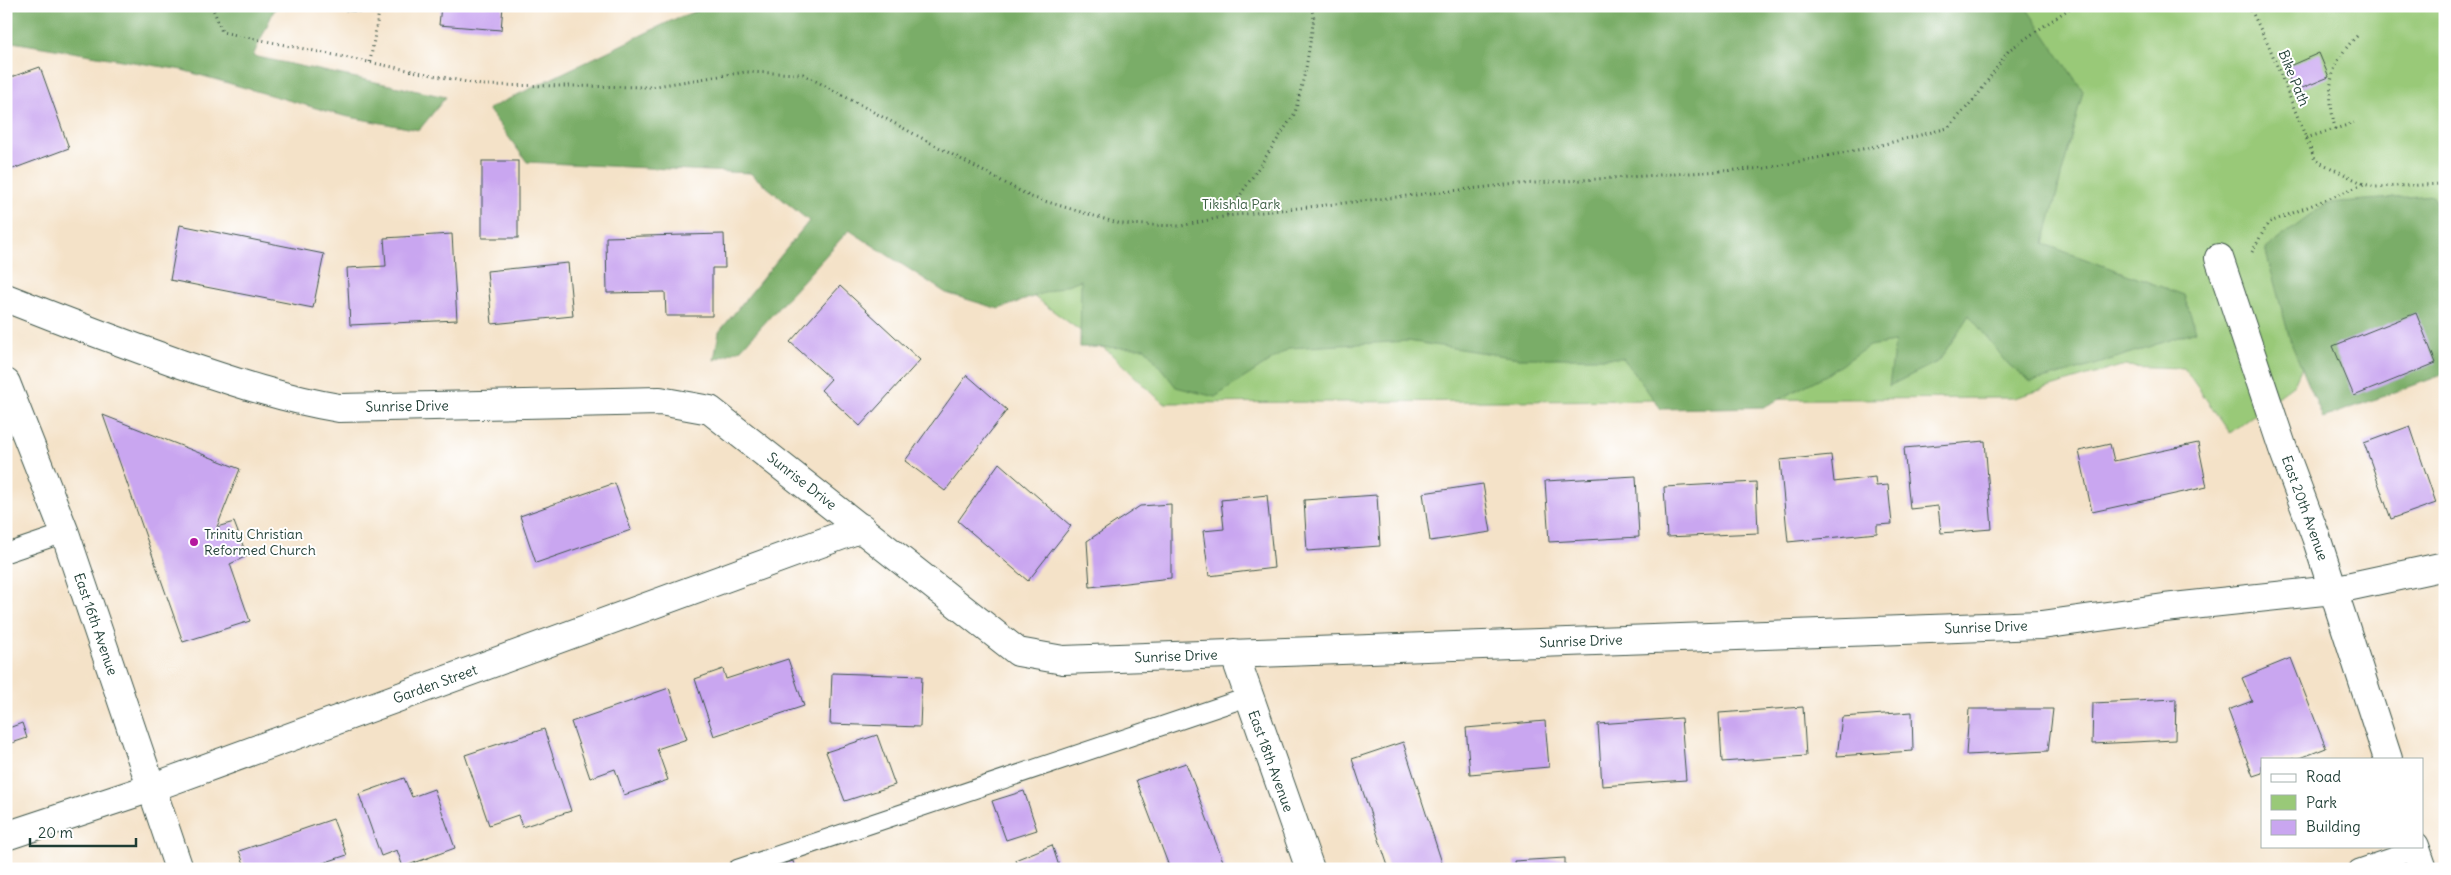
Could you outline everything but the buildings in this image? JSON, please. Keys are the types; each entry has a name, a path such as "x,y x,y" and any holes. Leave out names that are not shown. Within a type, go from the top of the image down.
{"street":[{"name":"East 20th Avenue","path":"2219,258 2283,449 2316,537 2388,758"},
{"name":"Sunrise Drive","path":"6,298 103,336 200,370 295,401 330,407 660,401 710,410 1018,652 1063,660 2042,625 2164,608 2333,590 2445,566"},
{"name":"East 16th Avenue","path":"6,383 66,533 178,869"},
{"name":"Garden Street","path":"6,836 151,788 862,528"},
{"name":"East 18th Avenue","path":"1234,653 1310,869"}],"lane":[{"path":"6,553 66,533"},
{"path":"737,869 1248,696"},
{"path":"2358,869 2418,855"}],"path":[{"path":"6,8 23,6"},
{"path":"212,6 222,32 482,85 650,87 745,72 803,74 1031,197 1121,224 1181,226 1227,216 1505,185 1767,168 1877,146 1948,128 1978,96 2009,50 2073,6"},
{"path":"370,62 380,6"},
{"path":"1227,216 1295,113 1306,68 1314,18 1311,6"},
{"name":"Bike Path","path":"2249,6 2269,46 2315,160 2364,184"},
{"path":"2335,129 2330,102 2334,65 2342,51 2357,36"},
{"path":"2306,138 2354,123"},
{"path":"2233,299 2255,243 2268,223 2364,184 2375,187 2445,184"}],"green space":[{"path":"6,6 276,6 253,56 446,97 419,130 344,116 182,70 6,41"},
{"name":"Tikishla Park","path":"710,6 2025,6 2083,91 2044,244 2184,295 2196,331 2092,366 2031,382 2009,365 1969,315 1939,361 1889,386 1895,342 1869,346 1826,375 1764,407 1661,409 1623,358 1518,358 1408,341 1290,348 1215,397 1176,387 1145,348 1080,347 1081,280 999,309 946,293 849,230 741,349 714,360 719,332 809,221 750,173 527,162 488,109 677,18"},
{"name":"Tikishla Park","path":"912,6 2445,6 2445,261 2326,316 2294,384 2230,433 2184,368 2121,366 2014,398 1163,403 1109,352 837,152"},
{"path":"2433,195 2445,225 2445,374 2323,418 2291,343 2265,249 2327,203"}],"place":[{"name":"Trinity Christian Reformed Church","path":"194,542"}]}
